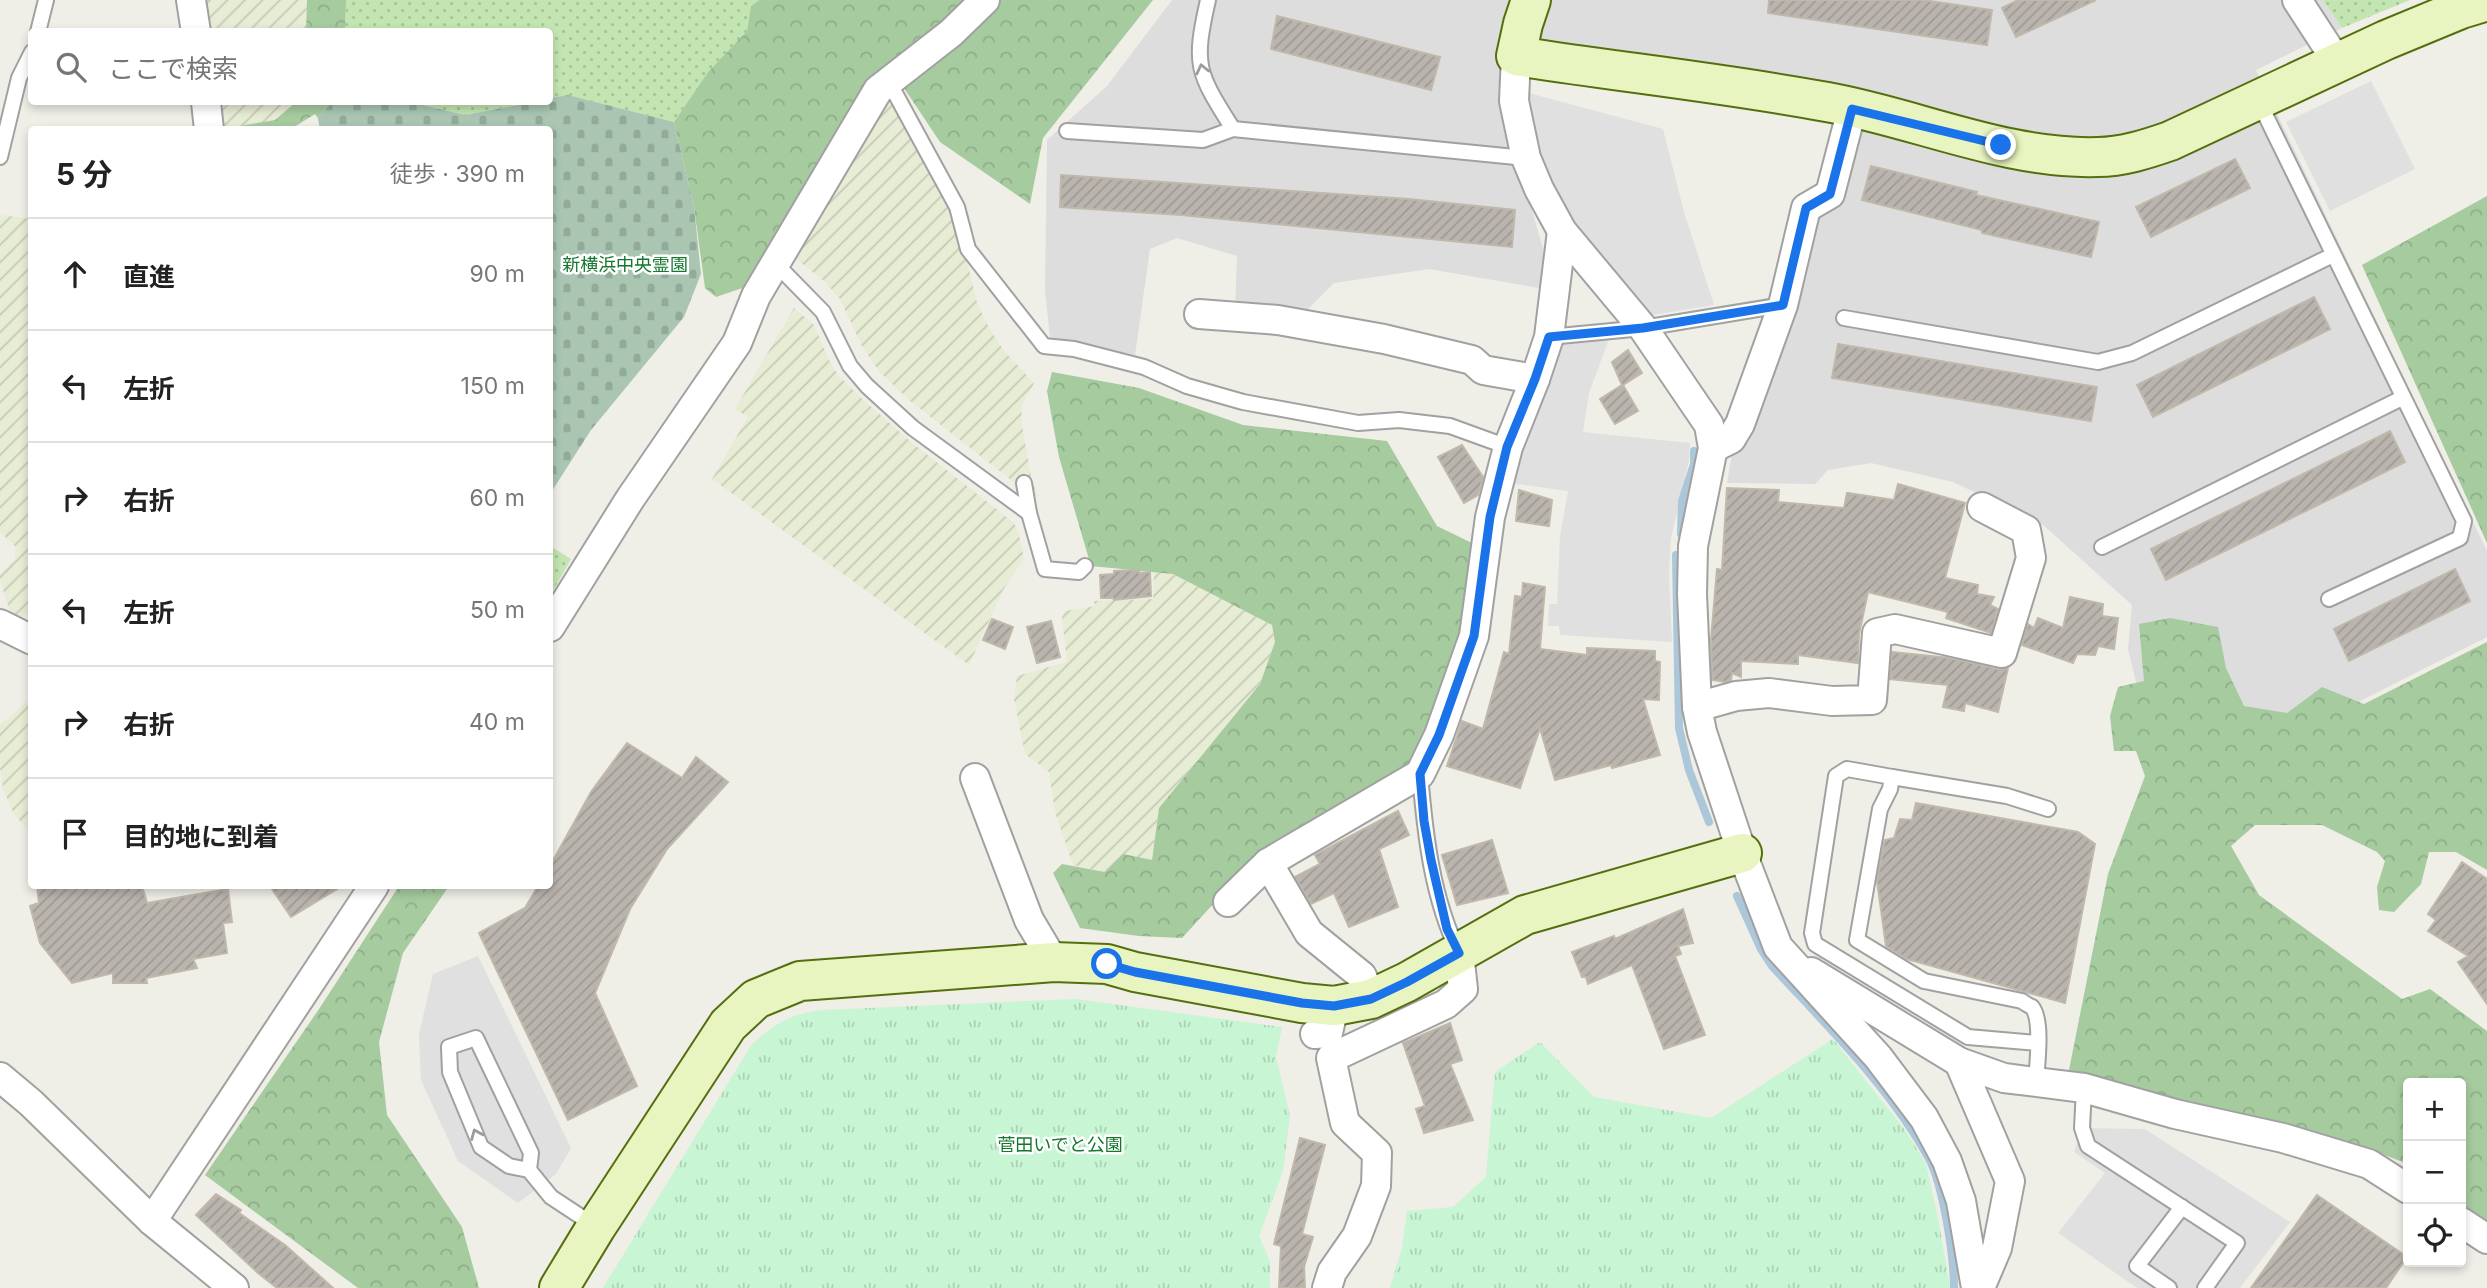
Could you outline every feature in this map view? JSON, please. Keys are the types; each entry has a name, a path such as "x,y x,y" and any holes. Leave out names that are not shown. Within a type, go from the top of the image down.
{"street":[{"path":"191,0 195,28"},
{"path":"553,622 630,499 737,343 757,296 878,90 951,33 985,0"},
{"path":"1531,0 1522,24 1516,56 1514,101 1526,158 1562,231 1643,328 1709,425 1713,448 1693,546 1692,594 1697,707 1702,732 1742,853 1778,947 1878,1057 1924,1118 1947,1161 1961,1202 1978,1288"},
{"path":"2297,0 2337,63"},
{"path":"1516,56 1829,103 2058,157 2100,157 2133,152 2170,141 2337,63 2449,14 2487,1"},
{"path":"206,105 209,126"},
{"path":"1713,448 1731,439 1740,424 1783,305 1806,208 1830,194 1852,109"},
{"path":"1228,902 1268,863 1420,774 1439,735 1474,636 1490,517 1507,447 1549,337 1562,231"},
{"path":"1199,314 1278,320 1384,339 1472,360 1483,370 1535,379"},
{"path":"1697,707 1736,696 1769,694 1832,701 1872,700 1877,634 1895,629 2001,653 2031,558 2026,530 1982,507"},
{"path":"0,624 28,638"},
{"path":"975,778 1029,920 1054,962"},
{"path":"559,1288 728,1025 757,999 800,981 1054,962 1107,964 1135,972 1302,1003 1325,1020 1407,982 1524,915 1742,853"},
{"path":"1268,863 1309,933 1362,976 1371,999"},
{"path":"152,1221 372,889"},
{"path":"1326,1288 1332,1272 1357,1236 1376,1186 1377,1153 1345,1123 1331,1058 1446,1004 1463,989 1459,953"},
{"path":"1795,967 1818,975 1959,1062 2004,1078 2084,1088 2175,1114 2283,1138 2369,1164 2403,1186"},
{"path":"1959,1062 2010,1181 1997,1248 1978,1288"},
{"path":"0,1077 31,1103 152,1221 234,1288"},
{"path":"2466,1225 2487,1238"}],"lane":[{"path":"39,28 46,0"},
{"path":"1208,0 1199,41 1200,68 1208,88 1233,129"},
{"path":"0,157 19,78 28,60"},
{"path":"890,82 957,208 968,249 1044,346 1074,349 1144,367 1187,386 1243,402 1358,423 1399,421 1450,426 1507,447"},
{"path":"2258,99 2464,521 2460,538 2329,599"},
{"path":"1067,131 1203,140 1233,129 1526,158"},
{"path":"1844,318 2098,362 2132,353 2333,255"},
{"path":"776,264 823,312 850,366 867,386 913,428 1030,513"},
{"path":"1549,337 1643,328 1783,305"},
{"path":"2102,547 2402,398"},
{"path":"1024,483 1045,569 1079,572 1085,566"},
{"path":"2037,1043 1968,1037 1815,944 1812,933 1836,776 1847,769 2007,796 2048,809"},
{"path":"1420,774 1431,860 1447,929 1459,953"},
{"path":"1892,777 1890,789 1880,809 1857,940 1924,981 2022,1001 2032,1007 2037,1017 2036,1082"},
{"path":"529,1170 531,1153 476,1038 449,1046 450,1072 481,1147 509,1166 529,1170 551,1197 596,1227"},
{"path":"2084,1088 2082,1128 2088,1146 2237,1243 2205,1288"},
{"path":"2169,1288 2137,1266 2182,1207"}],"shaded area":[{"path":"1172,0 2323,0 2342,28 2256,70 2487,551 2487,637 2279,742 2142,707 2128,649 2132,605 2042,524 1953,482 1871,463 1828,470 1815,484 1727,483 1733,447 1741,441 1749,442 1815,210 1867,98 1509,37 1505,117 1544,252 1545,289 1429,269 1334,283 1307,310 1235,309 1237,256 1177,238 1150,249 1135,355 1050,337 1045,291 1047,140 1107,86"},
{"path":"2371,81 2415,169 2330,211 2286,122"},
{"path":"1525,92 1663,129 1684,212 1714,305 1646,316 1572,224 1549,180 1538,151"},
{"path":"1609,339 1589,393 1583,432 1690,443 1689,461 1671,538 1669,575 1672,642 1560,635 1559,626 1548,626 1549,604 1557,604 1560,536 1568,491 1509,483 1555,343"},
{"path":"478,956 571,1148 556,1174 518,1203 458,1161 421,1080 419,1034 433,974"},
{"path":"2082,1128 2145,1129 2290,1222 2240,1288 2137,1288 2058,1233 2105,1173 2074,1152"}],"green space":[{"path":"200,0 307,0 306,28 205,28"},
{"path":"307,0 346,0 345,28 306,28"},
{"path":"346,0 759,0 751,6 747,31 708,72 674,122 568,95 553,98 553,28 345,28"},
{"path":"759,0 1153,0 1043,138 1030,204 940,142 892,70 754,284 716,297 705,288 694,207 674,122 708,72 747,31 751,6"},
{"path":"2323,0 2410,0 2342,28"},
{"name":"新横浜中央霊園","path":"568,95 674,122 694,207 701,274 684,317 591,430 553,489 553,126 319,126 318,118 329,105 423,105 465,115 518,105 553,105 553,98"},
{"path":"893,95 954,207 977,303 989,328 1004,351 1034,383 1022,405 1021,420 1031,476 1038,498 909,400 879,371 862,346 840,299 824,281 794,257 881,110"},
{"path":"218,105 293,105 276,120 221,126"},
{"path":"292,105 329,105 318,118 315,114 296,126 240,126 275,120"},
{"path":"423,105 518,105 465,115"},
{"path":"2487,196 2487,543 2362,265"},
{"path":"0,215 28,218 28,614 12,619 0,574 15,559 16,547 0,532"},
{"path":"794,308 814,325 838,375 861,398 911,442 1014,523 1024,559 1003,590 969,665 712,479 748,417 735,409"},
{"path":"1052,372 1139,388 1243,425 1387,441 1437,526 1476,545 1470,634 1410,775 1258,855 1182,938 1139,936 1080,928 1053,873 1062,864 1105,872 1123,854 1152,860 1159,808 1260,684 1275,642 1272,625 1173,574 1091,566 1059,457 1047,391"},
{"path":"553,548 571,559 553,591"},
{"path":"1154,571 1173,574 1272,625 1275,642 1260,684 1159,808 1152,860 1105,872 1073,865 1055,812 1049,772 1025,754 1014,699 1017,676 1067,662 1062,617 1065,611 1095,606 1094,601 1153,599"},
{"path":"2170,618 2218,627 2226,668 2244,706 2287,713 2322,687 2364,704 2487,642 2487,870 2456,852 2429,852 2421,884 2394,912 2379,910 2377,887 2385,861 2377,852 2322,825 2255,825 2231,846 2259,895 2402,999 2430,989 2487,1031 2487,1222 2466,1207 2466,1078 2403,1078 2403,1162 2374,1151 2068,1075 2108,874 2145,776 2136,751 2114,751 2110,716 2118,687 2144,681 2139,624"},
{"path":"28,701 28,828 14,814 3,789 0,725"},
{"path":"397,889 447,889 403,953 379,1042 387,1115 462,1227 479,1288 358,1288 205,1175 319,1009"},
{"name":"菅田いでと公園","path":"1075,999 1282,1027 1276,1057 1290,1116 1283,1171 1259,1236 1270,1261 1270,1288 603,1288 752,1044 777,1025 801,1014 823,1010"},
{"path":"1833,1039 1905,1130 1926,1164 1950,1288 1390,1288 1402,1248 1407,1211 1453,1207 1486,1177 1495,1072 1540,1042 1594,1097 1711,1118"}],"building":[{"path":"1769,0 1923,0 1992,10 1987,45 1768,13"},
{"path":"2018,0 2096,0 2016,37 2002,8"},
{"path":"1277,16 1440,57 1431,90 1271,49"},
{"path":"2235,159 2250,188 2151,237 2136,207"},
{"path":"1871,166 1977,192 1976,195 2099,222 2091,257 1982,233 1982,230 1862,200"},
{"path":"1061,175 1409,199 1515,210 1512,247 1181,215 1060,207"},
{"path":"2314,297 2330,329 2153,417 2137,385"},
{"path":"1838,344 2097,387 2091,421 1832,378"},
{"path":"1628,350 1642,373 1623,385 1638,411 1615,424 1600,399 1622,385 1612,362"},
{"path":"2390,431 2405,462 2166,580 2151,549"},
{"path":"1462,445 1483,477 1478,495 1464,503 1438,457"},
{"path":"1898,484 1965,503 1945,578 1978,585 1977,594 1994,597 1990,605 1998,609 1991,633 1946,618 1948,612 1868,592 1859,634 1858,663 1798,655 1798,664 1741,661 1741,677 1732,673 1731,680 1712,680 1711,639 1717,569 1722,570 1727,488 1779,490 1778,502 1844,508 1847,493 1894,500"},
{"path":"1519,490 1552,500 1549,526 1516,521"},
{"path":"2455,569 2470,601 2349,661 2334,629"},
{"path":"1139,570 1139,573 1150,572 1151,596 1114,600 1101,598 1100,575 1114,574 1114,571"},
{"path":"1523,583 1545,587 1540,649 1587,655 1587,648 1655,651 1655,661 1660,662 1659,700 1643,699 1660,755 1555,780 1540,728 1520,788 1447,766 1462,721 1483,729 1504,652 1509,654 1515,596 1522,597"},
{"path":"2070,597 2103,604 2102,616 2118,618 2114,649 2098,646 2095,655 2077,654 2073,663 2022,645 2028,624 2034,628 2038,618 2063,628"},
{"path":"992,619 1013,627 1005,649 983,640"},
{"path":"1051,621 1060,657 1037,663 1027,627"},
{"path":"1892,652 1950,658 1998,669 2008,668 1998,712 1965,703 1964,711 1943,707 1948,685 1890,679"},
{"path":"627,743 682,778 696,757 728,782 667,849 630,909 595,993 637,1086 568,1120 479,933 525,908 536,889 553,889 553,861 591,792"},
{"path":"1916,803 2078,832 2095,844 2065,1003 1907,959 1886,946 1877,881 1884,843 1885,840 1894,838 1900,819 1912,820"},
{"path":"1398,811 1409,835 1379,849 1398,907 1349,927 1334,893 1311,904 1295,877 1320,864 1315,855"},
{"path":"1492,840 1508,893 1457,905 1442,855"},
{"path":"2462,862 2487,879 2487,1004 2458,962 2468,956 2428,931 2436,920 2428,914"},
{"path":"37,889 143,889 147,903 228,889 232,922 223,923 227,953 193,959 197,968 146,978 147,983 113,983 113,973 72,983 40,943 30,906 39,903"},
{"path":"272,889 337,889 291,917"},
{"path":"1683,909 1693,943 1678,946 1681,954 1675,956 1705,1035 1664,1049 1632,965 1588,984 1586,977 1582,977 1572,952 1614,936 1615,939"},
{"path":"1450,1023 1462,1060 1450,1064 1473,1120 1424,1133 1416,1109 1425,1106 1403,1043"},
{"path":"1300,1138 1325,1145 1302,1234 1313,1237 1304,1267 1305,1288 1279,1288 1281,1246 1274,1244"},
{"path":"216,1194 285,1245 333,1288 277,1288 258,1273 196,1215"},
{"path":"2317,1195 2403,1254 2403,1263 2386,1288 2251,1288"}],"waterway":[{"path":"1681,534 1682,501 1694,464 1694,451"},
{"path":"1676,555 1679,728 1689,770 1709,822"},
{"path":"1737,896 1761,949 1772,966 1876,1081 1928,1157 1947,1221 1954,1288"}],"route":[{"path":"1107,964 1135,972 1302,1003 1334,1006 1371,999 1459,953 1447,929 1431,860 1420,774 1439,735 1474,636 1490,517 1507,447 1549,337 1643,328 1783,305 1806,208 1830,194 1852,109 2001,145"}]}
